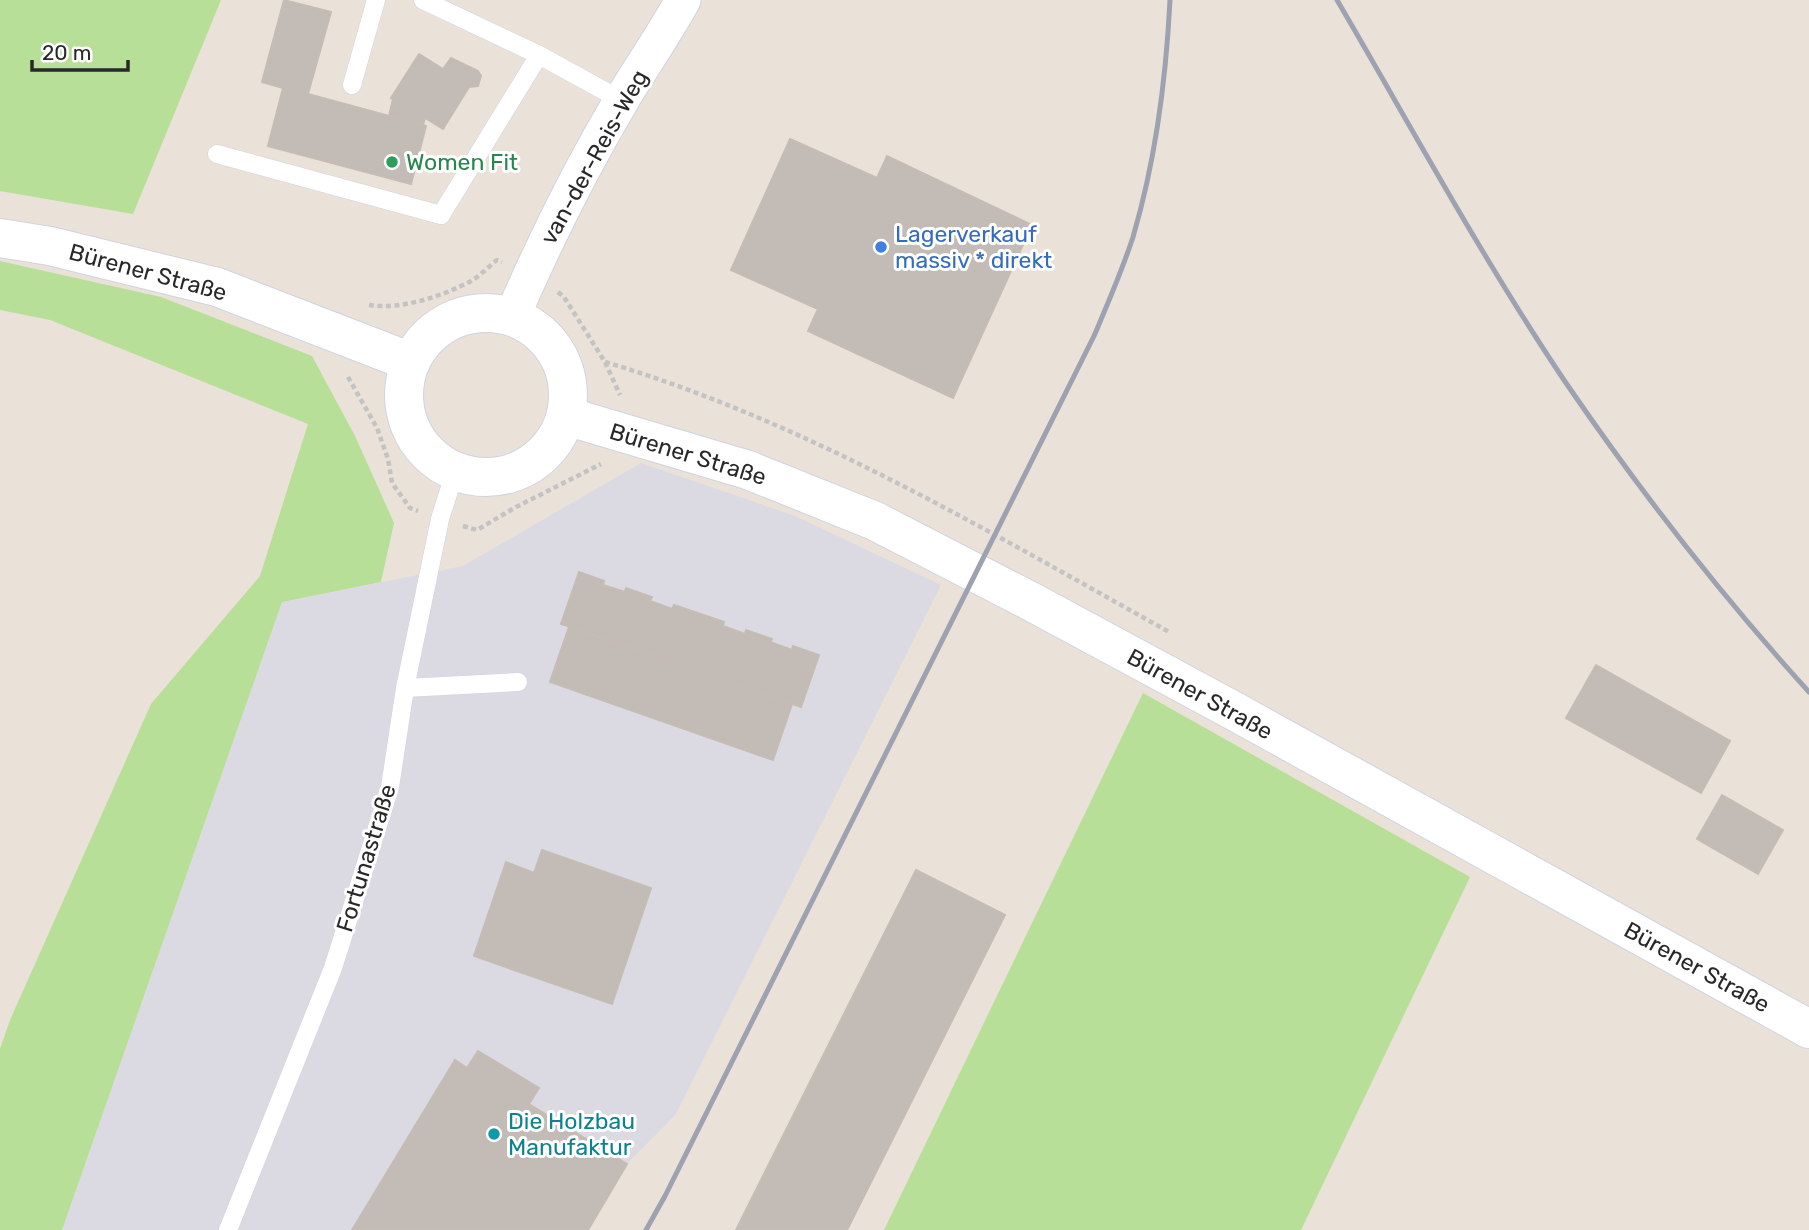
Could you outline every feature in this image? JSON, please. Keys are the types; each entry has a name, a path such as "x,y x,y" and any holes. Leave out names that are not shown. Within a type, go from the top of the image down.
{"main road":[{"name":"Bürener Straße","path":"0,238 50,246 217,287 411,362"},
{"path":"490,313 512,317 532,326 547,339 558,354 565,371 569,393 566,416 556,439 542,457 520,471 494,478 474,478 455,472 435,460 419,443 407,419 404,394 411,362 421,345 435,331 451,321 470,314 490,313"},
{"name":"Bürener Straße","path":"566,416 748,470 850,511 917,542 1234,711 1809,1029"}],"street":[{"name":"van-der-Reis-Weg","path":"512,317 568,198 621,100 683,0"}],"lane":[{"path":"352,85 376,0"},
{"path":"423,0 538,55 621,100"},
{"path":"217,154 441,215 538,55"},
{"name":"Fortunastraße","path":"229,1230 333,968 390,788 405,688 440,519 455,472"},
{"path":"405,688 518,682"}],"path":[{"path":"359,343 348,378 377,428 388,459 391,483 410,509 477,530 602,463 614,430"}],"shaded area":[{"path":"641,463 795,516 941,585 676,1114 627,1164 588,1230 62,1230 282,602 463,566"}],"green space":[{"path":"0,0 221,0 133,214 0,191"},
{"path":"0,261 161,297 312,356 355,436 394,523 381,582 282,602 62,1230 0,1230 0,1049 10,1020 151,704 260,576 308,424 50,320 0,310"},
{"path":"1143,693 1470,877 1301,1230 884,1230"}],"building":[{"path":"284,0 331,12 308,94 426,126 411,184 268,146 283,88 262,82"},
{"path":"419,54 443,69 451,58 478,71 481,76 478,86 469,87 443,129 425,118 423,125 389,116 391,98"},
{"name":"Lagerverkauf massiv * direkt","path":"790,139 877,178 887,156 1032,225 953,398 808,331 818,309 731,270"},
{"path":"579,572 604,581 603,585 625,592 626,588 652,597 650,601 672,609 674,605 724,622 723,626 745,634 746,630 772,639 770,642 792,650 793,646 819,655 801,707 561,624"},
{"path":"569,627 792,704 773,760 550,682"},
{"path":"1596,665 1730,741 1701,793 1566,718"},
{"path":"1722,795 1783,830 1758,874 1697,839"},
{"path":"542,850 651,888 612,1004 474,956 506,862 534,873"},
{"path":"916,870 1005,915 847,1230 736,1230"},
{"name":"Die Holzbau Manufaktur","path":"478,1051 539,1088 529,1104 627,1164 588,1230 352,1230 455,1060 467,1068"}],"railway":[{"path":"646,1230 1094,336 1115,287 1133,237 1154,149 1163,90 1170,0"},
{"path":"1337,0 1477,242 1566,383 1682,542 1809,692"}],"place":[{"name":"Women Fit","path":"392,162"},
{"name":"Lagerverkauf massiv * direkt","path":"881,247"},
{"name":"Die Holzbau Manufaktur","path":"494,1134"}]}
